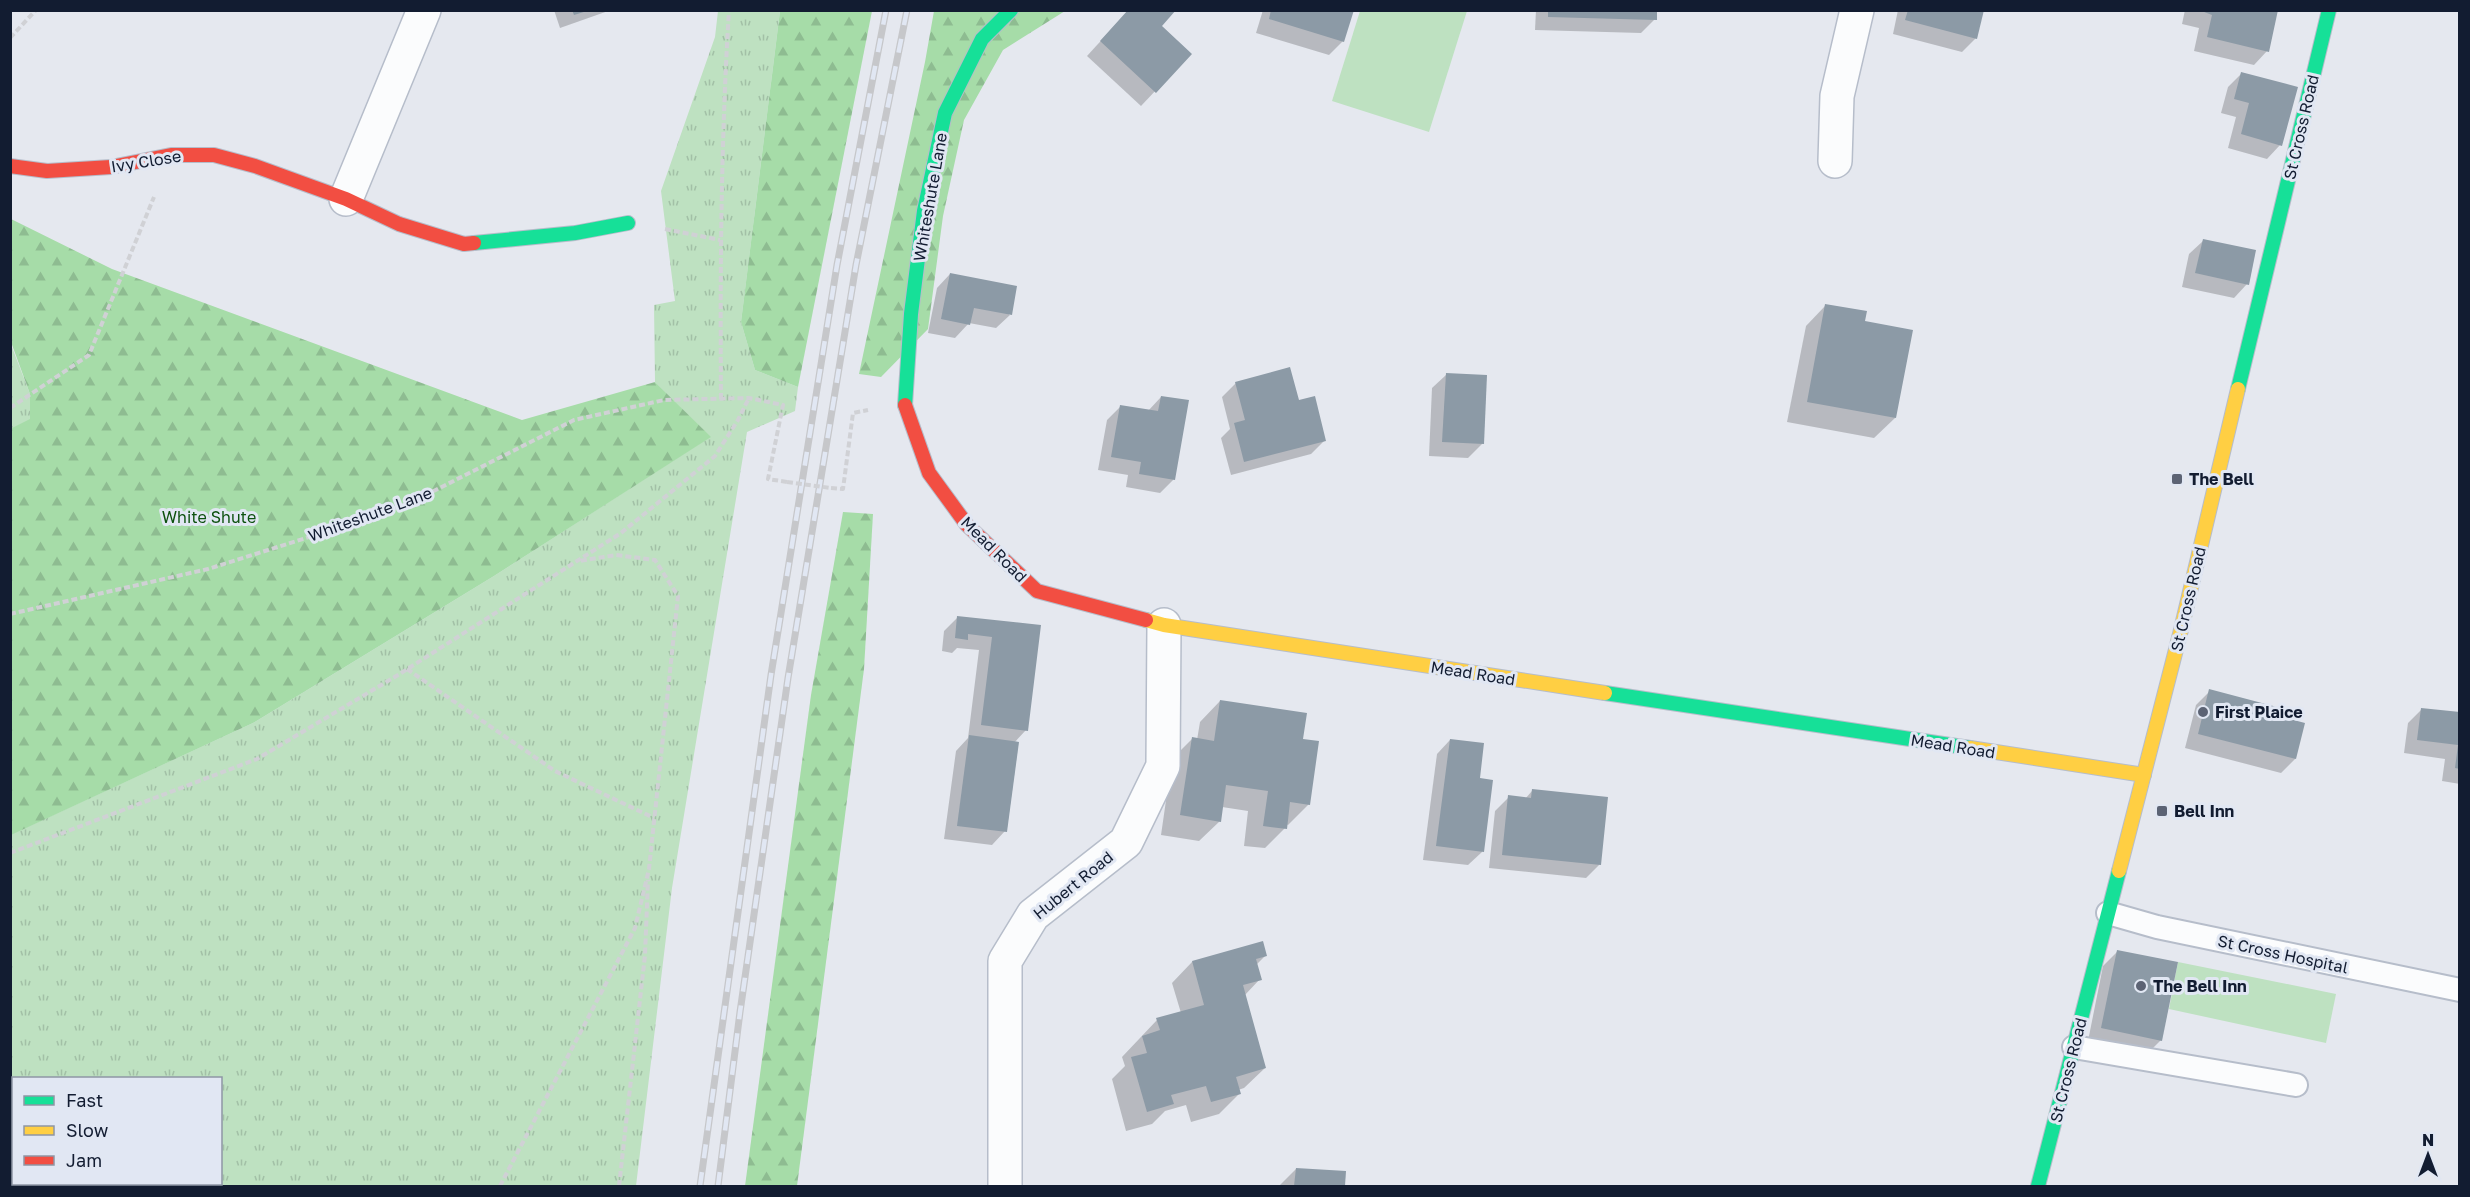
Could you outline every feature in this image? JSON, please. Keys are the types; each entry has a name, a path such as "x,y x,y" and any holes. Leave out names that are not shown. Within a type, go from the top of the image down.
{"street":[{"path":"346,199 424,10"},
{"name":"Whiteshute Lane","path":"904,403 911,314 924,211 945,113 982,39 1011,10"},
{"path":"1835,161 1837,96 1857,10"},
{"name":"St Cross Road","path":"2038,1186 2180,634 2329,10"},
{"name":"Ivy Close","path":"10,166 47,171 111,167 171,155 214,155 255,166 346,199 399,224 465,244 575,233 628,223"},
{"name":"Mead Road","path":"904,403 929,473 967,525 1037,591 1164,625 2144,775"},
{"name":"Hubert Road","path":"1005,1186 1005,961 1033,915 1126,842 1163,766 1164,625"}],"lane":[{"name":"St Cross Hospital","path":"2108,913 2157,927 2460,990"},
{"path":"2074,1047 2296,1085"}],"path":[{"path":"10,38 36,10"},
{"path":"721,399 720,240 723,112 729,10"},
{"path":"11,406 89,355 171,155"},
{"path":"628,223 720,240"},
{"path":"10,852 257,759 407,669 621,532 715,456 748,398"},
{"name":"Whiteshute Lane","path":"10,614 208,569 344,526 414,501 574,420 664,400 748,398 783,405 768,479 843,489 850,439"},
{"path":"575,562 616,555 655,560 678,596 649,869 645,955 619,1186"},
{"path":"407,669 555,771 654,818"},
{"path":"500,1186 634,928 649,869"}],"green space":[{"path":"718,11 780,11 741,322 755,370 798,387 795,411 747,432 672,888 636,1186 11,1186 10,835 253,723 494,576 710,437 655,382 654,305 675,301 661,191 715,37"},
{"path":"780,11 872,11 798,387 755,370 741,322"},
{"path":"934,11 1065,11 1003,50 964,120 943,216 928,329 881,377 859,374 925,62"},
{"path":"1360,11 1467,11 1429,132 1332,101"},
{"name":"White Shute","path":"11,219 112,269 522,420 655,382 711,437 494,576 253,723 11,835 10,429 30,419 30,394 11,342"},
{"path":"10,342 30,394 30,420 11,429"},
{"path":"843,512 873,514 864,669 797,1186 745,1186 811,695"},
{"path":"2178,962 2336,994 2326,1043 2169,1009"}],"building":[{"path":"572,10 587,10 587,11 574,15"},
{"path":"1128,10 1176,10 1162,26 1192,54 1156,93 1100,41"},
{"path":"1271,10 1354,10 1344,42 1269,19"},
{"path":"1548,10 1657,10 1657,20 1548,17"},
{"path":"1908,10 1984,10 1977,39 1905,20"},
{"path":"2199,10 2278,10 2269,52 2207,37 2212,15"},
{"path":"2241,72 2298,87 2282,146 2241,134 2249,103 2234,99"},
{"path":"2203,239 2256,250 2249,285 2195,273"},
{"path":"950,273 1017,286 1012,315 974,308 970,325 941,319"},
{"path":"1825,304 1867,311 1865,321 1913,330 1896,418 1807,402"},
{"path":"1290,367 1299,400 1315,396 1326,441 1244,462 1234,423 1245,420 1235,382"},
{"path":"1446,373 1487,375 1484,444 1442,442"},
{"path":"1161,396 1189,400 1175,480 1139,474 1141,462 1111,457 1120,405 1158,411"},
{"path":"957,616 1041,625 1028,731 981,725 992,637 968,634 968,640 955,638"},
{"path":"2209,689 2277,707 2275,715 2305,723 2296,759 2198,734"},
{"path":"1220,700 1307,713 1303,739 1319,741 1310,805 1290,802 1287,829 1263,826 1268,791 1226,785 1221,822 1180,815 1192,737 1214,741"},
{"path":"2421,708 2460,712 2460,769 2455,768 2458,745 2417,740"},
{"path":"969,735 1019,742 1007,832 957,826"},
{"path":"1450,739 1484,743 1480,778 1493,780 1484,852 1436,846"},
{"path":"1532,789 1608,797 1601,865 1502,855 1508,795 1531,798"},
{"path":"1263,941 1267,956 1256,959 1262,980 1243,985 1266,1068 1236,1077 1241,1094 1211,1102 1206,1086 1171,1095 1174,1104 1147,1112 1131,1057 1147,1053 1142,1036 1160,1030 1156,1018 1204,1005 1192,961"},
{"name":"The Bell Inn","path":"2117,950 2178,962 2162,1041 2101,1028"},
{"path":"1296,1168 1346,1171 1345,1186 1294,1186"}],"railway":[{"path":"700,1186 771,675 837,265 886,10"},
{"path":"718,1186 740,1012 788,678 856,265 907,10"}],"traffic: fast":[{"path":"905,405 911,314 924,211 945,113 982,39 1011,10"},
{"path":"2238,389 2329,10"},
{"path":"474,243 575,233 628,223"},
{"path":"1605,693 1970,748"},
{"path":"2038,1186 2119,871"}],"traffic: slow":[{"path":"2119,871 2180,634 2238,389"},
{"path":"1146,620 1164,625 1605,693"},
{"path":"1970,748 2144,775"}],"traffic: jam":[{"path":"10,166 47,171 111,167 171,155 214,155 255,166 346,199 399,224 464,244 474,243"},
{"path":"905,405 929,473 967,525 1037,591 1146,620"}],"place":[{"name":"The Bell","path":"2177,479"},
{"name":"First Plaice","path":"2203,712"},
{"name":"Bell Inn","path":"2162,811"},
{"name":"The Bell Inn","path":"2141,986"}]}
